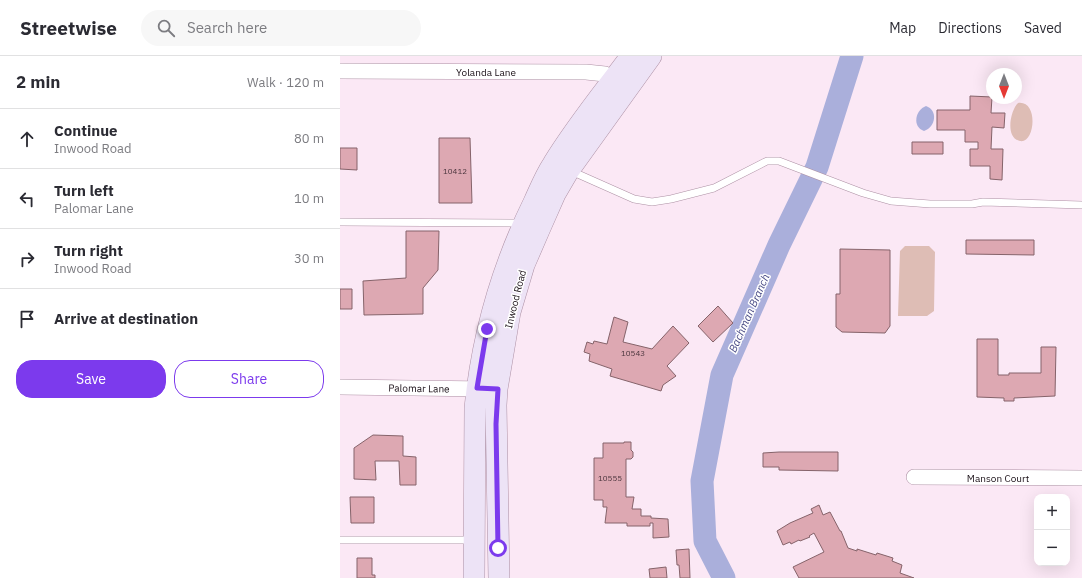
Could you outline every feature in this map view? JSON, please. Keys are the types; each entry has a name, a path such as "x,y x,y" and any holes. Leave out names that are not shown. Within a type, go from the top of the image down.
{"main road":[{"name":"Inwood Road","path":"474,578 475,408 487,329 491,314 502,278 532,226 555,194 622,83 631,56"},
{"name":"Inwood Road","path":"499,578 496,424 498,389 510,312 524,265 532,226 552,166 573,134 622,83 651,56"}],"street":[{"name":"Yolanda Lane","path":"340,71 586,72 605,74 622,83"},
{"name":"Palomar Lane","path":"340,387 498,389"},
{"name":"Manson Court","path":"914,477 1082,478"}],"lane":[{"path":"569,170 634,199 652,202 671,199 714,188 767,161 779,161 863,193 891,201 930,204 972,204 983,202 1082,205"},
{"path":"340,222 532,226"},
{"path":"340,540 474,540"}],"shaded area":[{"path":"1017,104 1025,104 1032,114 1031,130 1029,136 1025,140 1020,141 1015,139 1012,135 1010,124"},
{"path":"905,246 929,246 935,252 934,311 927,316 898,316 900,251"}],"water":[{"path":"926,106 932,111 934,118 931,126 924,131 918,126 916,118 919,111"}],"building":[{"path":"970,96 986,97 986,104 992,104 991,113 1005,113 1004,128 992,127 991,149 1003,149 1002,180 990,179 990,166 970,166 970,149 978,149 978,142 965,142 965,130 937,130 937,110 970,110"},
{"path":"439,138 470,138 472,203 439,203"},
{"path":"912,142 943,142 943,154 912,154"},
{"path":"340,148 357,148 357,170 340,169"},
{"path":"406,231 439,231 438,270 423,288 423,314 364,315 363,281 406,278"},
{"path":"966,240 1034,240 1034,255 966,254"},
{"path":"840,249 890,250 890,326 885,333 842,332 836,327 836,294 840,294"},
{"path":"340,289 352,289 352,309 340,309"},
{"path":"718,306 733,323 713,342 698,326"},
{"path":"614,317 628,322 623,342 652,349 673,326 689,343 667,366 676,376 663,385 661,391 610,376 612,369 589,361 590,354 584,352 587,342 593,344 594,341 607,344"},
{"path":"977,339 998,339 998,375 1009,375 1009,373 1041,373 1041,347 1056,347 1055,396 1014,398 1014,401 1004,401 1004,398 977,397"},
{"path":"373,435 403,436 403,456 416,457 416,485 400,485 399,461 375,461 376,480 354,479 354,448"},
{"path":"631,442 631,450 633,452 633,457 631,459 626,459 626,497 634,497 632,509 641,509 641,516 668,519 669,537 653,538 653,523 650,523 650,526 627,526 627,523 605,523 607,507 603,507 603,500 594,500 594,458 603,458 603,443"},
{"path":"838,452 838,471 779,470 779,467 763,467 763,453"},
{"path":"350,497 374,497 374,523 351,523"},
{"path":"819,505 823,515 830,512 841,531 848,548 857,551 857,549 876,555 877,553 893,558 892,561 902,565 900,573 914,578 799,578 793,567 824,552 814,533 809,536 810,537 800,541 799,540 791,544 790,542 783,545 777,531 790,523 813,513 811,509"},
{"path":"689,549 690,578 680,578 676,550"},
{"path":"357,558 372,558 372,575 375,575 375,578 357,578"},
{"path":"666,567 667,578 650,578 649,569"}],"waterway":[{"name":"Bachman Branch","path":"724,578 705,541 702,481 722,375 779,245 817,167 852,56"}],"route":[{"path":"487,329 477,388 498,389 496,424 498,548"}]}
